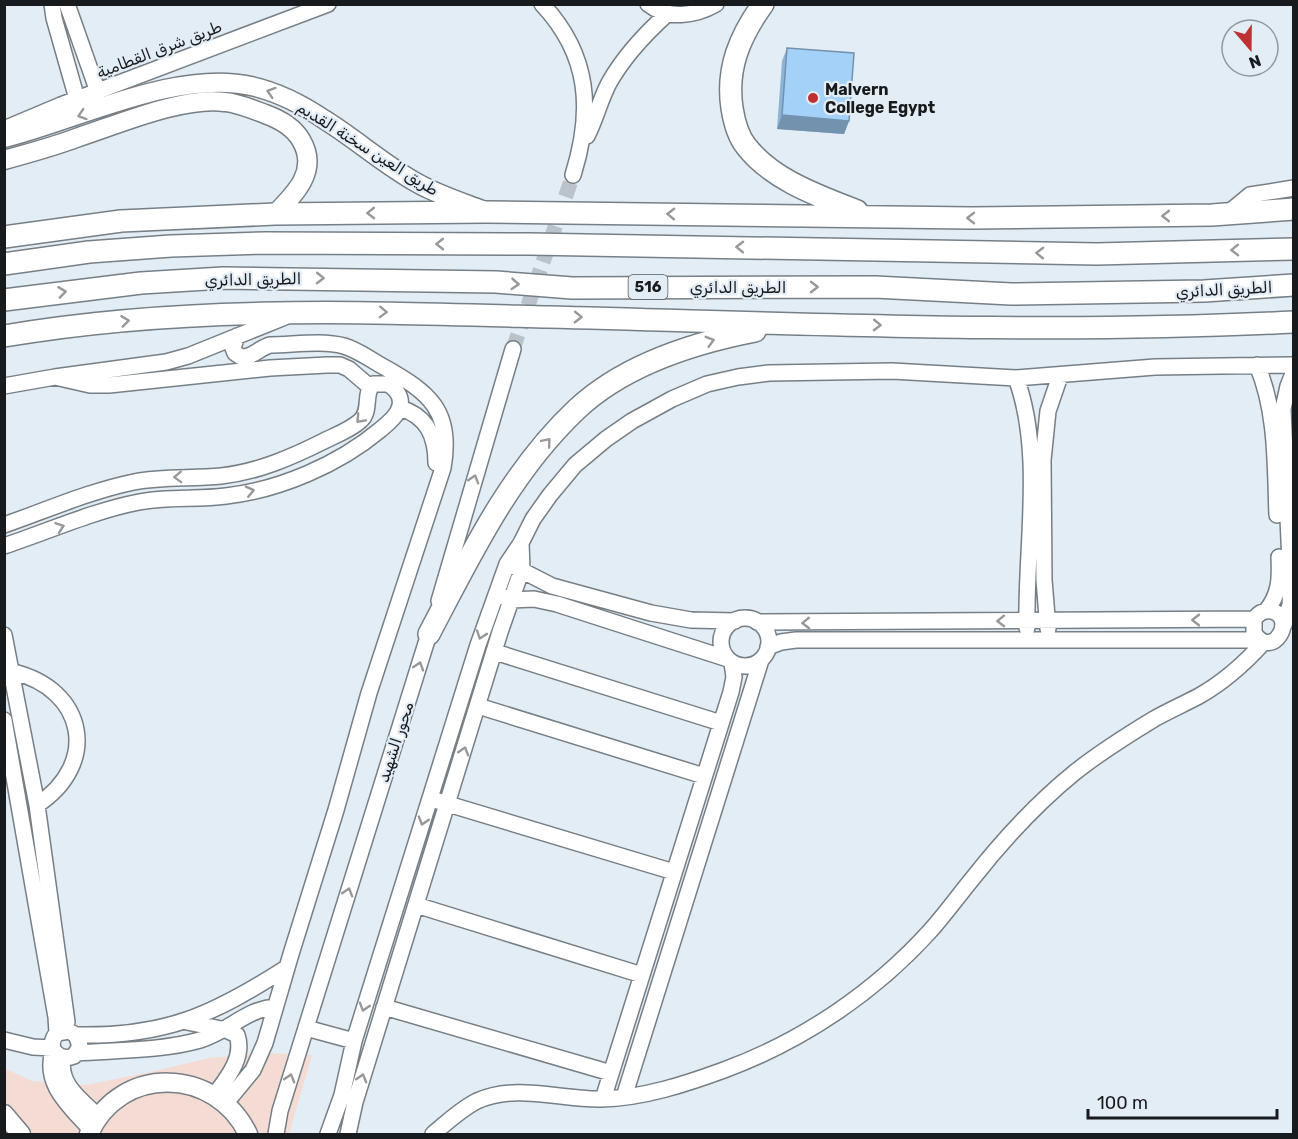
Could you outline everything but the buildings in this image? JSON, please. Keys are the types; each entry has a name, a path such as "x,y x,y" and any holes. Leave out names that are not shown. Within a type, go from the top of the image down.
{"highway":[{"path":"763,4 746,29 731,70 730,95 739,132 746,146 781,176 821,198 869,216"},
{"path":"4,235 121,221 275,214 486,212 972,218 1227,214 1293,209"},
{"path":"4,264 89,252 265,243 554,244 1098,254 1293,249"},
{"name":"الطريق الدائري","path":"4,300 141,283 223,278 496,282 572,288 875,287 1011,294 1204,291 1293,285"},
{"name":"الطريق الدائري","path":"4,336 184,315 373,311 795,324 1143,328 1293,322"},
{"path":"429,634 480,535 513,483 551,436 578,408 638,368 677,351 729,336 795,324"}],"main road":[{"name":"طريق العين سخنة القديم","path":"4,138 151,92 178,86 228,83 251,86 287,98 324,119 419,184 486,212"},
{"name":"طريق العين سخنة القديم","path":"4,160 58,145 155,111 191,103 225,101 280,120 296,131 303,141 308,154 307,173 298,189 275,214"},
{"path":"93,1127 114,1101 127,1092 155,1083 185,1084 220,1100 241,1121 248,1134"},
{"path":"4,1114 21,1134"}],"street":[{"path":"52,4 77,99"},
{"path":"67,4 98,92"},
{"name":"طريق شرق القطامية","path":"4,129 328,4"},
{"path":"542,4 571,42 583,79 585,99 581,149"},
{"path":"648,4 667,14 684,15 700,12 716,4"},
{"path":"573,175 581,149 610,82 643,37 667,14"},
{"path":"1227,214 1250,195 1293,188"},
{"path":"4,386 166,363 299,312"},
{"path":"220,1100 253,1070 260,1058 336,810 372,682 443,468 446,443 445,430 431,400 414,384 368,358 343,346 328,345 270,345 250,357 241,357 233,351 237,336"},
{"name":"محور الشهيد","path":"276,1134 280,1111 429,634 513,349"},
{"path":"356,373 368,358"},
{"path":"55,377 90,385 304,366 340,365 356,373 370,387"},
{"path":"1257,365 1268,398 1272,422 1280,574 1277,594 1260,615 1254,633 1262,641"},
{"path":"328,1134 342,1095 354,1041 495,595 507,564 533,519 575,465 606,439 632,421 672,399 707,384 769,373 892,371 1016,378 1155,367 1293,365"},
{"path":"495,595 511,600 534,599 557,604 747,666 781,642 796,640 1269,642 1282,634 1290,605 1283,409 1293,371"},
{"path":"1049,641 1044,580 1043,460 1048,411 1060,376"},
{"path":"1016,378 1026,411 1031,457 1028,641"},
{"path":"4,546 129,504 161,499 246,493 287,481 326,465 359,446 386,425 400,408 399,394 392,387 378,383 370,387"},
{"path":"4,525 113,487 182,477 223,476 279,462 359,422 366,414 370,387"},
{"path":"400,408 417,415 433,436 436,454 435,490"},
{"path":"348,1134 355,1102 384,1007 522,569 521,543"},
{"path":"507,564 522,569 552,586 651,614 691,620 750,619 757,622 1048,621 1276,613 1284,625"},
{"path":"603,1099 733,685 730,661 724,653 722,638 724,631 735,621"},
{"path":"624,1097 756,671 764,654 767,633 757,622"},
{"path":"4,635 37,805 43,896 64,1044 61,1070 65,1082 93,1127"},
{"path":"433,1134 464,1109 495,1095 516,1092 603,1099 624,1097 684,1083 725,1070 792,1039 837,1012 872,986 903,958 933,928 1001,843 1073,774 1131,734 1215,686 1242,666 1262,641"},
{"path":"495,652 721,723"},
{"path":"13,672 38,679 53,690 70,712 76,735 76,750 69,773 61,786 37,805"},
{"path":"478,706 704,776"},
{"path":"4,720 43,896"},
{"path":"430,799 674,872"},
{"path":"416,905 642,975"},
{"path":"4,1040 33,1047 64,1044 149,1031 187,1022 255,988 286,968"},
{"path":"64,1044 132,1050 182,1044 198,1041 226,1030 257,1010 275,1007"},
{"path":"384,1007 611,1073"},
{"path":"187,1022 226,1030 237,1035 238,1050 220,1100"},
{"path":"306,1028 354,1041"}],"shaded area":[{"path":"264,1053 312,1055 289,1134 5,1134 4,1068 32,1081 86,1085 209,1058"}],"tunnel":[{"path":"513,349 573,175"}],"place":[{"name":"Malvern College Egypt","path":"813,98"}]}
